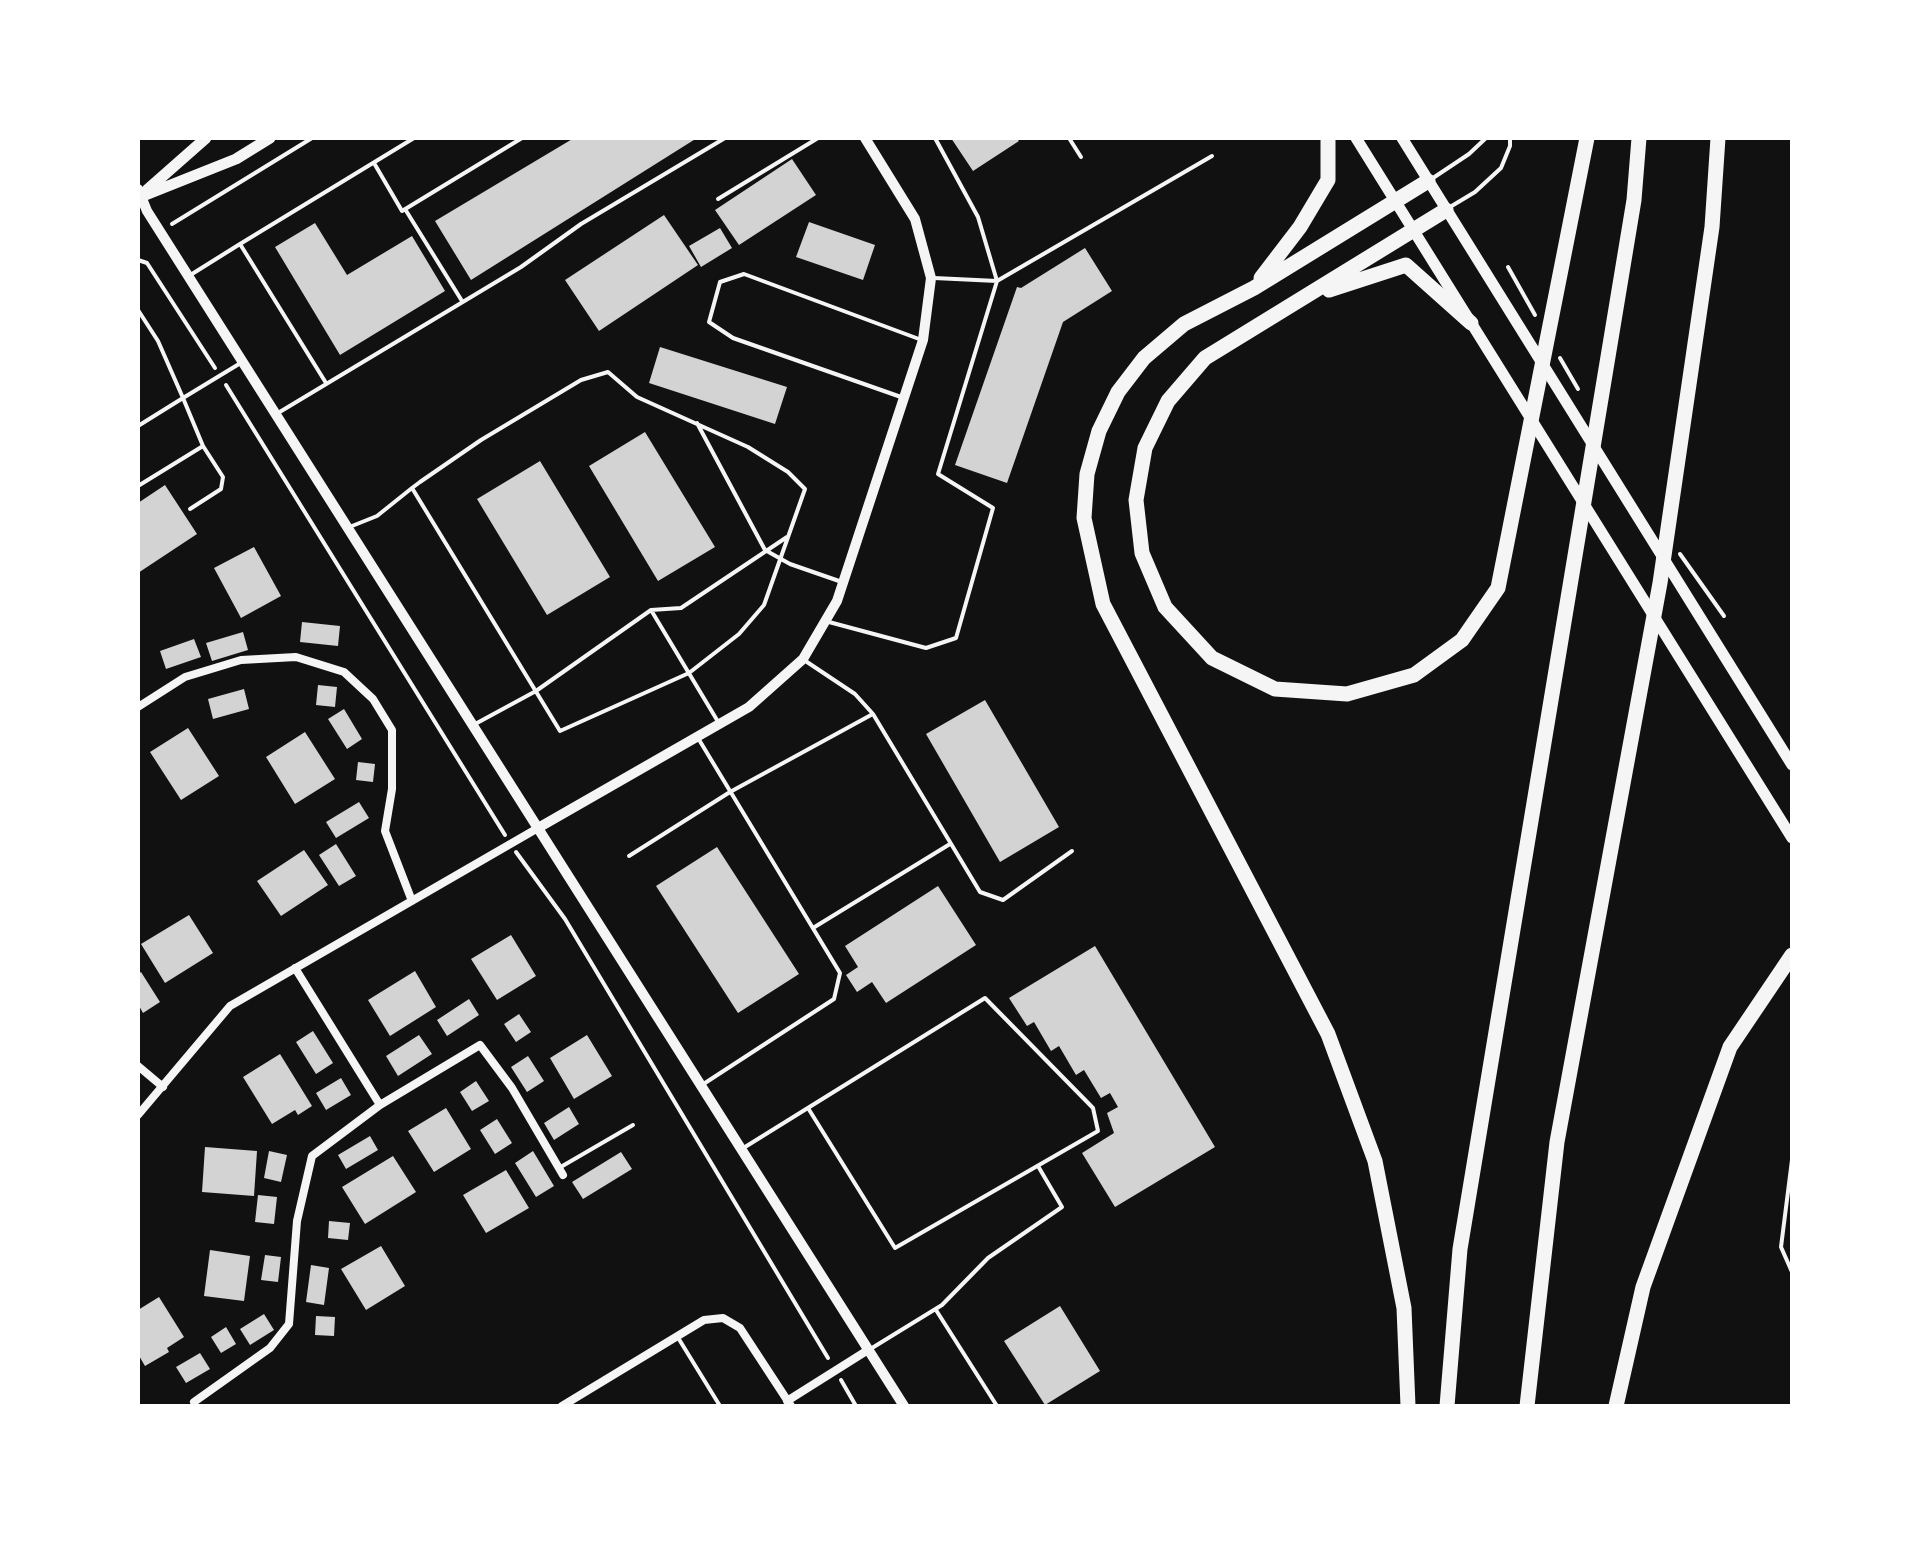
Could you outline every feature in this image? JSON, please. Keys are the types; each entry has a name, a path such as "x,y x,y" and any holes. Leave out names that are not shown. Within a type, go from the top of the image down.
{"highway":[{"path":"1254,288 1300,227 1328,180 1328,138"},
{"path":"1446,210 1205,358 1168,401 1145,448 1136,500 1142,552 1165,607 1212,658 1275,689 1347,694 1414,675 1462,640 1498,588 1587,138"},
{"path":"1447,1406 1460,1249 1634,200 1639,138"},
{"path":"1526,1406 1557,1142 1660,583 1712,227 1718,138"},
{"path":"1408,1406 1404,1308 1376,1161 1328,1034 1104,604 1084,518 1087,474 1098,432 1118,392 1144,358 1184,324 1254,288 1428,181"},
{"path":"1306,296 1406,266 1472,323"},
{"path":"1616,1406 1643,1287 1730,1047 1792,955"}],"main road":[{"path":"138,194 206,138"},
{"path":"138,194 236,159 270,138"},
{"path":"1356,138 1792,838"},
{"path":"1402,138 1792,766"}],"street":[{"path":"138,1116 230,1006 750,707 803,659 843,583 923,340 931,278 915,218 865,138"},
{"path":"138,194 904,1406"},
{"path":"138,706 185,677 240,660 296,657 344,672 373,699 392,730 392,788 386,831 412,901"},
{"path":"296,968 380,1105"},
{"path":"194,1402 270,1348 289,1324 297,1221 312,1156 380,1105 480,1046 512,1088 561,1172"},
{"path":"138,1066 162,1087"},
{"path":"562,1406 704,1320 723,1318 740,1328 789,1404 868,1350"}],"lane":[{"path":"188,276 414,138"},
{"path":"404,210 522,138"},
{"path":"276,414 521,267 581,224 724,138"},
{"path":"718,199 818,138"},
{"path":"825,621 926,648 956,638 993,508 938,474 997,281 978,216 935,138"},
{"path":"1069,138 1081,157"},
{"path":"1428,181 1486,138"},
{"path":"1446,210 1475,192 1501,168 1510,138"},
{"path":"931,278 997,281 1212,156"},
{"path":"374,162 462,302"},
{"path":"240,244 326,384"},
{"path":"904,398 733,338 708,322 720,282 744,274 923,340"},
{"path":"138,310 158,341 203,446 223,477 222,489 190,509"},
{"path":"138,426 242,362"},
{"path":"348,528 377,516 412,488 532,410 582,380 608,372 637,397 697,422 775,464 805,490 764,605 739,634 689,673 560,731 412,488"},
{"path":"697,422 765,550 843,583"},
{"path":"138,486 203,446"},
{"path":"472,725 536,691 651,610 681,608 789,536"},
{"path":"651,610 720,724"},
{"path":"803,659 856,694 873,714 980,892 1003,900 1072,852"},
{"path":"629,856 730,792 873,714"},
{"path":"697,737 840,972 834,998 701,1086"},
{"path":"813,928 951,844"},
{"path":"741,1149 985,998 1093,1108 1098,1131 895,1248 808,1108"},
{"path":"561,1172 633,1125"},
{"path":"1792,1160 1782,1247 1792,1272"},
{"path":"868,1350 936,1310 988,1258 1062,1207 1037,1164"},
{"path":"936,1310 997,1406"},
{"path":"677,1336 720,1406"}],"path":[{"path":"160,231 312,138"},
{"path":"138,260 147,263 220,376 511,844 564,920 856,1406"},
{"path":"1508,267 1537,318"},
{"path":"1557,353 1583,398"},
{"path":"1677,550 1724,616"}],"building":[{"path":"574,138 697,138 471,280 435,221"},
{"path":"951,138 1016,138 1019,141 973,171"},
{"path":"792,159 816,195 739,245 715,210"},
{"path":"664,215 698,265 599,331 565,280"},
{"path":"809,222 875,245 863,280 796,257"},
{"path":"315,223 347,275 412,236 445,291 340,355 275,247"},
{"path":"720,228 732,248 701,267 689,246"},
{"path":"1085,248 1112,291 1063,322 1007,483 955,465 1017,287"},
{"path":"660,347 787,387 775,424 649,383"},
{"path":"645,432 715,547 658,581 589,466"},
{"path":"540,461 610,577 547,615 477,499"},
{"path":"165,485 197,534 138,573 138,503"},
{"path":"254,547 281,596 241,618 214,568"},
{"path":"302,622 340,626 338,646 300,642"},
{"path":"243,632 248,650 212,661 206,643"},
{"path":"194,639 201,657 166,669 160,651"},
{"path":"318,685 337,687 335,707 316,705"},
{"path":"244,689 249,709 213,719 208,699"},
{"path":"985,700 1059,827 1000,862 926,734"},
{"path":"344,709 362,739 347,749 328,719"},
{"path":"188,728 219,776 181,800 150,752"},
{"path":"305,732 335,779 295,804 266,757"},
{"path":"358,762 375,764 373,782 356,780"},
{"path":"359,802 369,818 336,838 326,822"},
{"path":"336,844 356,876 339,886 319,855"},
{"path":"717,847 799,974 738,1013 656,886"},
{"path":"304,850 328,885 281,916 257,881"},
{"path":"938,886 976,945 886,1003 872,982 857,992 846,975 858,967 845,946"},
{"path":"189,915 213,953 165,983 141,944"},
{"path":"511,935 536,976 497,1000 471,959"},
{"path":"1095,946 1215,1147 1115,1207 1082,1153 1114,1133 1107,1113 1118,1107 1110,1093 1101,1098 1084,1070 1076,1075 1059,1046 1051,1051 1034,1022 1027,1026 1009,998"},
{"path":"415,971 436,1007 390,1036 368,1000"},
{"path":"141,972 160,1002 143,1013 138,1004"},
{"path":"469,999 479,1015 447,1036 437,1020"},
{"path":"519,1014 531,1032 516,1042 504,1024"},
{"path":"313,1031 333,1063 316,1074 296,1042"},
{"path":"419,1035 432,1054 398,1076 386,1056"},
{"path":"587,1035 612,1076 574,1099 550,1058"},
{"path":"280,1054 312,1106 298,1115 295,1110 272,1124 243,1077"},
{"path":"528,1056 544,1081 527,1092 511,1067"},
{"path":"341,1078 351,1095 326,1110 316,1093"},
{"path":"476,1081 489,1101 472,1111 460,1092"},
{"path":"569,1107 579,1124 554,1140 544,1123"},
{"path":"446,1108 471,1149 434,1172 408,1131"},
{"path":"497,1119 512,1143 495,1154 480,1130"},
{"path":"370,1136 378,1150 346,1169 338,1155"},
{"path":"205,1147 257,1151 254,1196 202,1192"},
{"path":"269,1151 287,1155 281,1182 264,1178"},
{"path":"533,1151 554,1186 536,1197 515,1163"},
{"path":"621,1152 632,1169 583,1199 572,1182"},
{"path":"393,1156 416,1192 365,1224 342,1187"},
{"path":"506,1170 529,1208 486,1233 463,1195"},
{"path":"258,1195 277,1197 274,1224 255,1222"},
{"path":"329,1221 350,1223 348,1240 328,1238"},
{"path":"381,1246 405,1286 366,1310 341,1269"},
{"path":"210,1250 250,1256 244,1301 204,1296"},
{"path":"265,1255 281,1257 278,1282 261,1280"},
{"path":"311,1265 329,1268 324,1305 306,1302"},
{"path":"159,1297 184,1337 167,1348 169,1352 145,1366 138,1354 138,1310"},
{"path":"1060,1306 1100,1371 1045,1405 1004,1341"},
{"path":"264,1314 274,1330 250,1345 240,1329"},
{"path":"316,1316 335,1317 334,1336 315,1335"},
{"path":"226,1327 236,1344 221,1353 211,1337"},
{"path":"200,1353 210,1369 186,1383 176,1367"}]}
